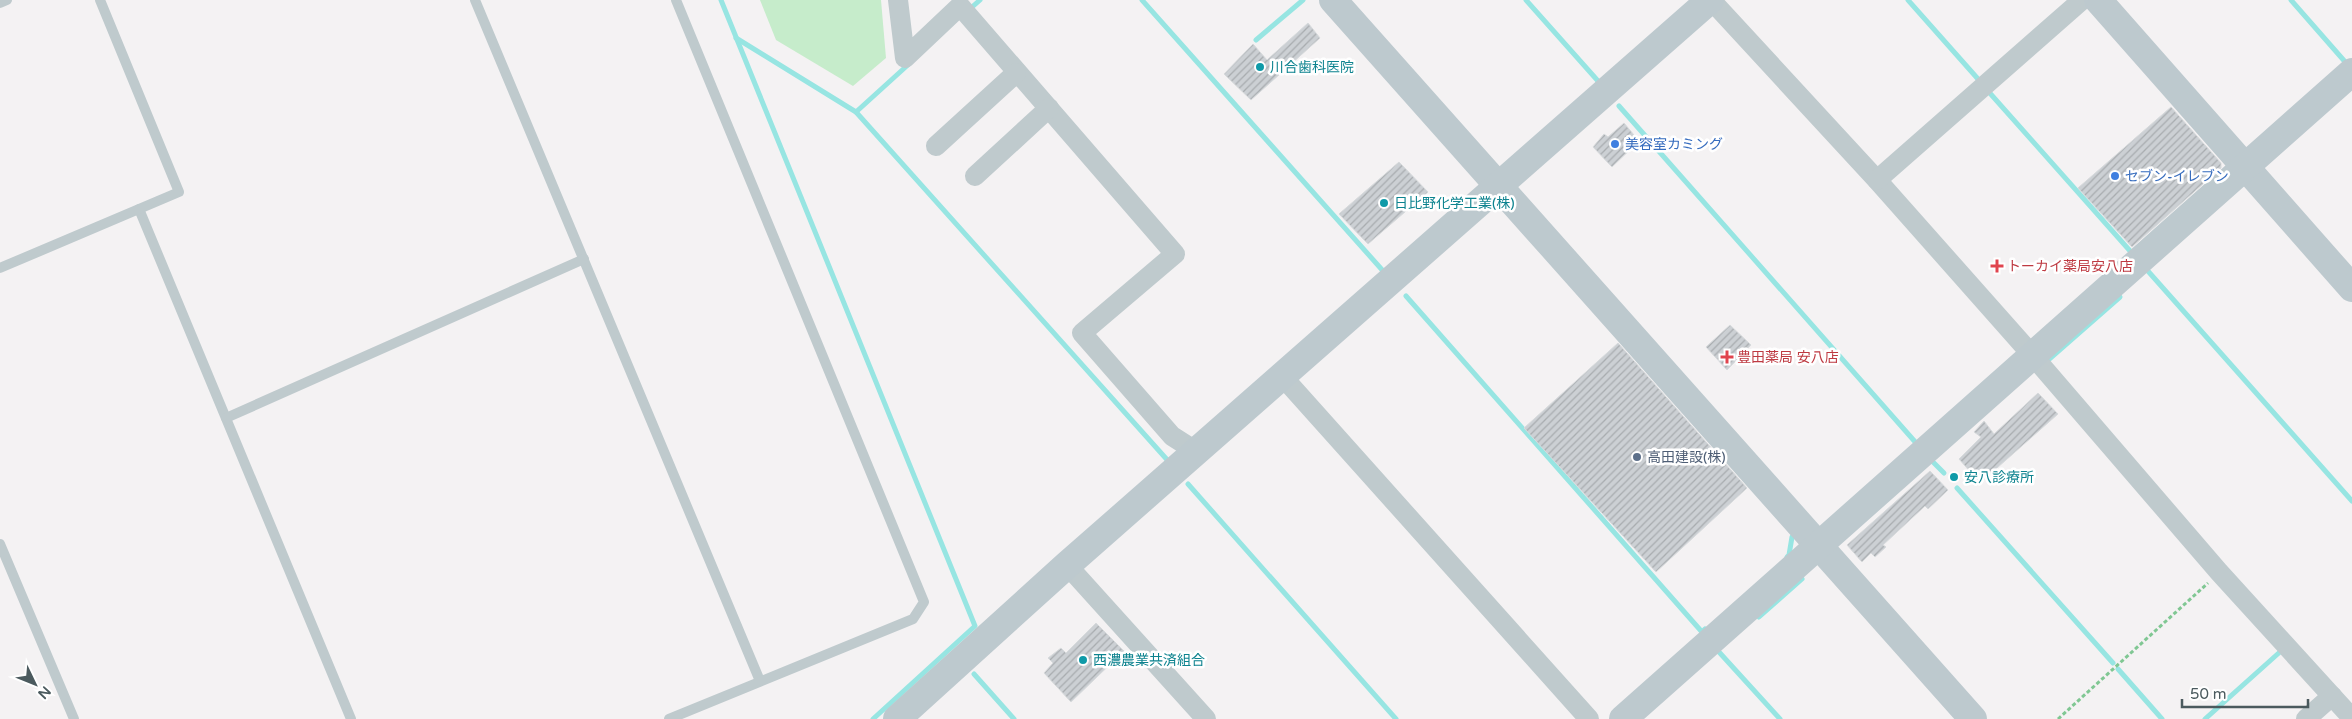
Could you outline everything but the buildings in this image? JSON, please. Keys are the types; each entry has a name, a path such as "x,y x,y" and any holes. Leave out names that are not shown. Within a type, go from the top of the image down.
{"street":[{"path":"898,0 904,58 964,3 1016,73 1049,108 1175,254 1082,334 1172,436 1197,452"},
{"path":"1333,0 1817,547 1973,719"},
{"path":"897,719 1067,565 1710,0 1877,180 2033,356 2219,572 2352,718"},
{"path":"1877,180 2082,0"},
{"path":"2098,0 2352,288"},
{"path":"1623,719 2352,72"},
{"path":"936,146 1016,73"},
{"path":"974,176 1049,108"},
{"path":"1282,376 1589,719"},
{"path":"1067,565 1206,719"},
{"path":"2306,719 2332,696"}],"lane":[{"path":"0,3 7,0"},
{"path":"0,268 179,192 100,0"},
{"path":"475,0 760,681"},
{"path":"669,719 913,618 924,602 676,0"},
{"path":"139,209 351,719"},
{"path":"226,418 584,259"},
{"path":"0,544 74,719"}],"path":[{"path":"2058,719 2219,572"}],"green space":[{"path":"760,0 881,0 886,58 853,86 776,40"}],"waterway":[{"path":"721,0 975,626 873,719"},
{"path":"971,8 980,0"},
{"path":"1142,0 1384,272"},
{"path":"1256,40 1303,0"},
{"path":"1526,0 1598,81"},
{"path":"1908,0 1978,79"},
{"path":"2291,0 2347,64"},
{"path":"736,38 856,112 1170,463"},
{"path":"856,112 910,63"},
{"path":"1988,91 2131,252"},
{"path":"1619,106 1917,444"},
{"path":"2147,270 2352,501"},
{"path":"1406,296 1702,632 1705,629"},
{"path":"2047,361 2120,297"},
{"path":"1931,460 1944,473"},
{"path":"1188,484 1396,719"},
{"path":"1957,488 2113,663"},
{"path":"1787,557 1792,537"},
{"path":"1759,617 1802,579"},
{"path":"2205,719 2281,651"},
{"path":"1719,652 1780,719"},
{"path":"2118,669 2162,719"},
{"path":"974,674 1014,719"}],"place":[{"name":"川合歯科医院","path":"1260,67"},
{"name":"美容室カミング","path":"1615,144"},
{"name":"セブン-イレブン","path":"2115,176"},
{"name":"日比野化学工業(株)","path":"1384,203"},
{"name":"トーカイ薬局安八店","path":"1997,266"},
{"name":"豊田薬局 安八店","path":"1727,357"},
{"name":"高田建設(株)","path":"1637,457"},
{"name":"安八診療所","path":"1954,477"},
{"name":"西濃農業共済組合","path":"1083,660"}]}
